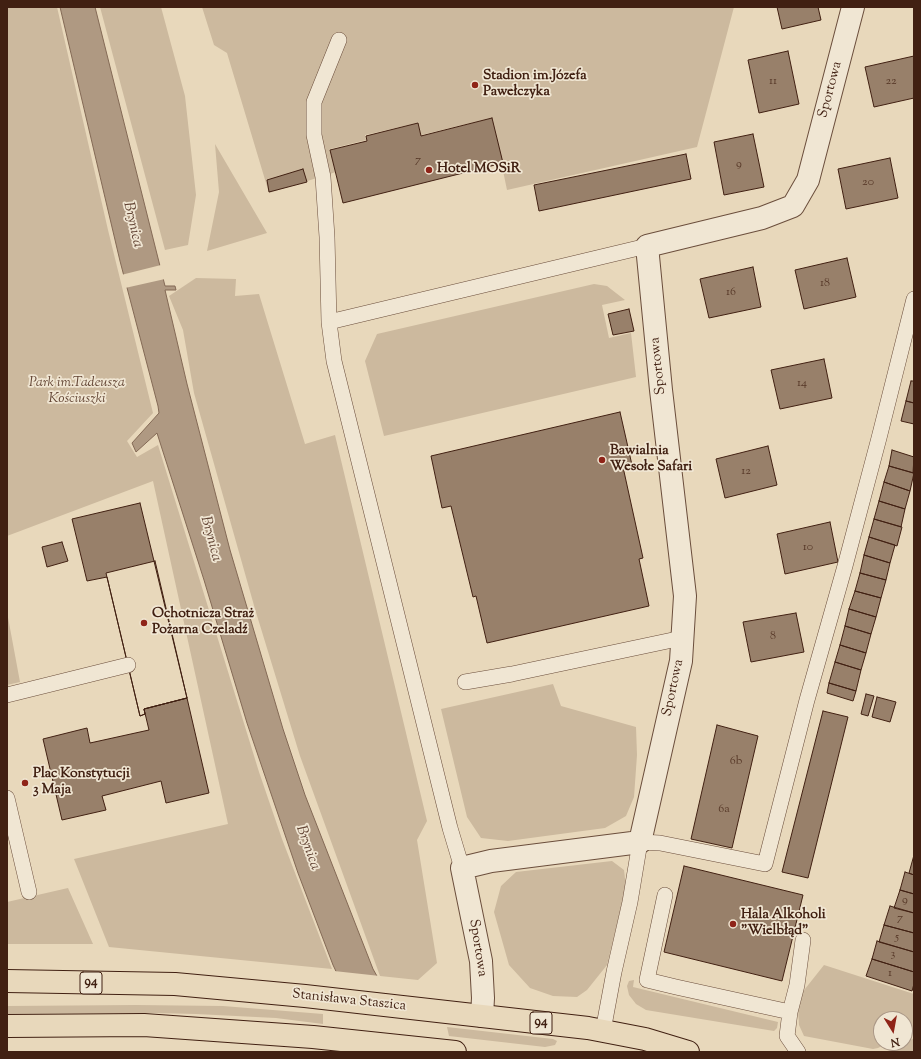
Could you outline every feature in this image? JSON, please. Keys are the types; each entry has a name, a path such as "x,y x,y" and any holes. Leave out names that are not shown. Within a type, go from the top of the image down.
{"main road":[{"name":"Stanisława Staszica","path":"7,981 175,984 305,996 588,1028 645,1039 688,1052"},
{"path":"7,1026 144,1025 313,1037 453,1052"}],"street":[{"name":"Sportowa","path":"640,842 681,661 685,596 647,246 762,218 793,206 808,180 853,7"},
{"path":"462,868 491,861 640,842"},
{"name":"Sportowa","path":"462,868 481,961 483,998 482,1016"}],"lane":[{"path":"339,40 314,102 314,135 323,177 326,214 329,322 334,361 450,828 462,868"},
{"path":"329,322 647,246"},
{"path":"640,842 660,843 765,864 807,700 877,445 914,299"},
{"path":"465,682 512,674 682,638"},
{"path":"7,695 128,665"},
{"path":"7,798 29,892"},
{"name":"Sportowa","path":"603,1031 614,972 630,902 640,842"},
{"path":"665,895 647,980 790,1012"},
{"path":"798,1052 787,1036 790,1012 797,985 804,940"}],"green space":[{"name":"Park im.Tadeusza Kościuszki","path":"7,7 57,7 108,230 153,413 127,441 137,457 158,445 259,772 282,839 332,969 109,947 74,859 228,824 153,481 7,536"},
{"path":"100,7 161,7 185,96 196,195 188,245 165,250"},
{"name":"Stadion im.Józefa Pawełczyka","path":"202,7 734,7 697,147 507,190 492,118 421,135 418,123 365,135 366,140 330,149 336,172 269,193 227,53 214,45"},
{"path":"215,144 267,233 207,251 219,192"},
{"path":"196,278 236,279 235,296 259,294 305,444 335,435 427,821 417,840 437,963 418,980 380,976 300,756 255,609 194,393 183,330 169,296"},
{"path":"594,284 607,286 625,300 602,305 609,338 631,333 636,377 384,436 365,361 377,334"},
{"path":"7,612 20,682 7,685"},
{"path":"553,684 561,706 636,727 637,755 634,797 626,816 605,828 508,841 481,838 467,817 441,709"},
{"path":"612,861 624,870 626,887 607,965 587,990 577,997 553,996 530,988 509,965 494,912 501,886 516,872"},
{"path":"68,888 93,944 7,944 7,902"},
{"path":"824,965 914,994 914,1029 913,1011 873,1011 873,1049 804,1036 799,1025 798,1009 801,994"},
{"path":"634,980 633,987 778,1022 777,1028 774,1031 646,1010 636,1004 629,995 627,986 629,981"},
{"path":"7,1006 223,1006 323,1014 323,1024 276,1018 196,1014 7,1014"},
{"path":"447,1027 553,1039 557,1041 555,1045 545,1047 449,1036"},
{"path":"913,1039 914,1052 890,1052 913,1051"}],"water":[{"name":"Brynica","path":"60,7 95,7 165,286 175,286 176,290 165,290 187,384 230,550 283,729 305,795 373,969 418,1049 367,1037 333,965 298,873 247,723 204,580 157,433 136,452 132,443 159,413 158,406 120,261"}],"pier":[{"path":"161,265 165,279 125,288 121,275"},
{"path":"334,971 380,976 420,1048 365,1038"}],"building":[{"path":"777,7 818,7 821,20 782,29"},
{"path":"788,51 799,104 759,113 748,60"},
{"path":"914,56 914,98 874,107 865,67"},
{"path":"492,118 503,163 343,203 330,150 367,141 366,136 418,123 421,136"},
{"path":"753,134 764,187 724,195 714,142"},
{"path":"686,154 691,179 539,211 534,185"},
{"path":"890,158 898,198 846,209 838,169"},
{"path":"303,169 307,182 269,192 267,180"},
{"path":"847,258 856,297 804,309 795,270"},
{"path":"753,267 761,307 709,318 700,279"},
{"path":"629,309 634,331 613,335 608,314"},
{"path":"824,359 832,398 780,409 771,370"},
{"path":"911,381 914,381 914,403 906,401"},
{"path":"906,401 914,403 914,424 901,421"},
{"path":"620,412 632,465 623,467 643,558 639,559 649,606 487,643 476,596 473,597 451,506 442,508 431,456"},
{"path":"768,446 777,485 725,498 716,459"},
{"path":"892,450 914,457 913,473 889,466"},
{"path":"889,466 914,473 910,491 884,482"},
{"path":"884,482 910,491 905,509 879,501"},
{"path":"879,501 905,509 901,527 874,519"},
{"name":"Ochotnicza Straż Pożarna Czeladź","path":"140,503 187,698 144,709 145,714 140,716 107,577 87,581 72,519"},
{"path":"874,519 902,527 897,546 869,537"},
{"path":"830,522 838,562 785,574 777,534"},
{"path":"869,537 895,545 890,563 864,555"},
{"path":"62,542 68,561 47,567 42,547"},
{"path":"864,555 890,563 886,580 860,573"},
{"name":"Ochotnicza Straż Pożarna Czeladź","path":"155,561 187,698 144,709 145,714 140,716 106,573"},
{"path":"860,573 886,580 881,598 855,591"},
{"path":"855,591 881,598 876,617 849,609"},
{"path":"849,609 876,617 871,634 845,626"},
{"path":"796,613 804,652 751,662 743,622"},
{"path":"845,626 871,634 866,653 840,645"},
{"path":"840,645 866,653 861,670 835,662"},
{"path":"835,662 861,670 856,691 829,683"},
{"path":"829,683 856,691 853,701 827,693"},
{"path":"866,694 874,696 868,716 861,714"},
{"path":"877,697 896,702 890,722 872,717"},
{"path":"187,698 209,793 166,803 161,781 102,796 106,810 62,820 43,739 87,728 90,743 149,730 144,709"},
{"path":"823,711 848,717 808,878 782,872"},
{"path":"717,725 758,736 732,848 691,839"},
{"path":"914,855 914,875 909,873"},
{"name":"Hala Alkoholi \"Wielbłąd\"","path":"684,866 803,895 782,981 664,952"},
{"path":"905,872 914,875 914,894 900,890"},
{"path":"900,890 914,894 914,913 894,908"},
{"path":"890,906 914,913 914,933 884,925"},
{"path":"884,925 914,933 914,952 879,942"},
{"path":"877,941 914,952 914,972 872,959"},
{"path":"872,959 914,972 914,984 912,991 866,976"}],"place":[{"name":"Stadion im.Józefa Pawełczyka","path":"475,85"},
{"name":"Hotel MOSiR","path":"429,170"},
{"name":"Bawialnia Wesołe Safari","path":"602,460"},
{"name":"Ochotnicza Straż Pożarna Czeladź","path":"144,623"},
{"name":"Plac Konstytucji 3 Maja","path":"25,783"},
{"name":"Hala Alkoholi \"Wielbłąd\"","path":"733,924"}]}
